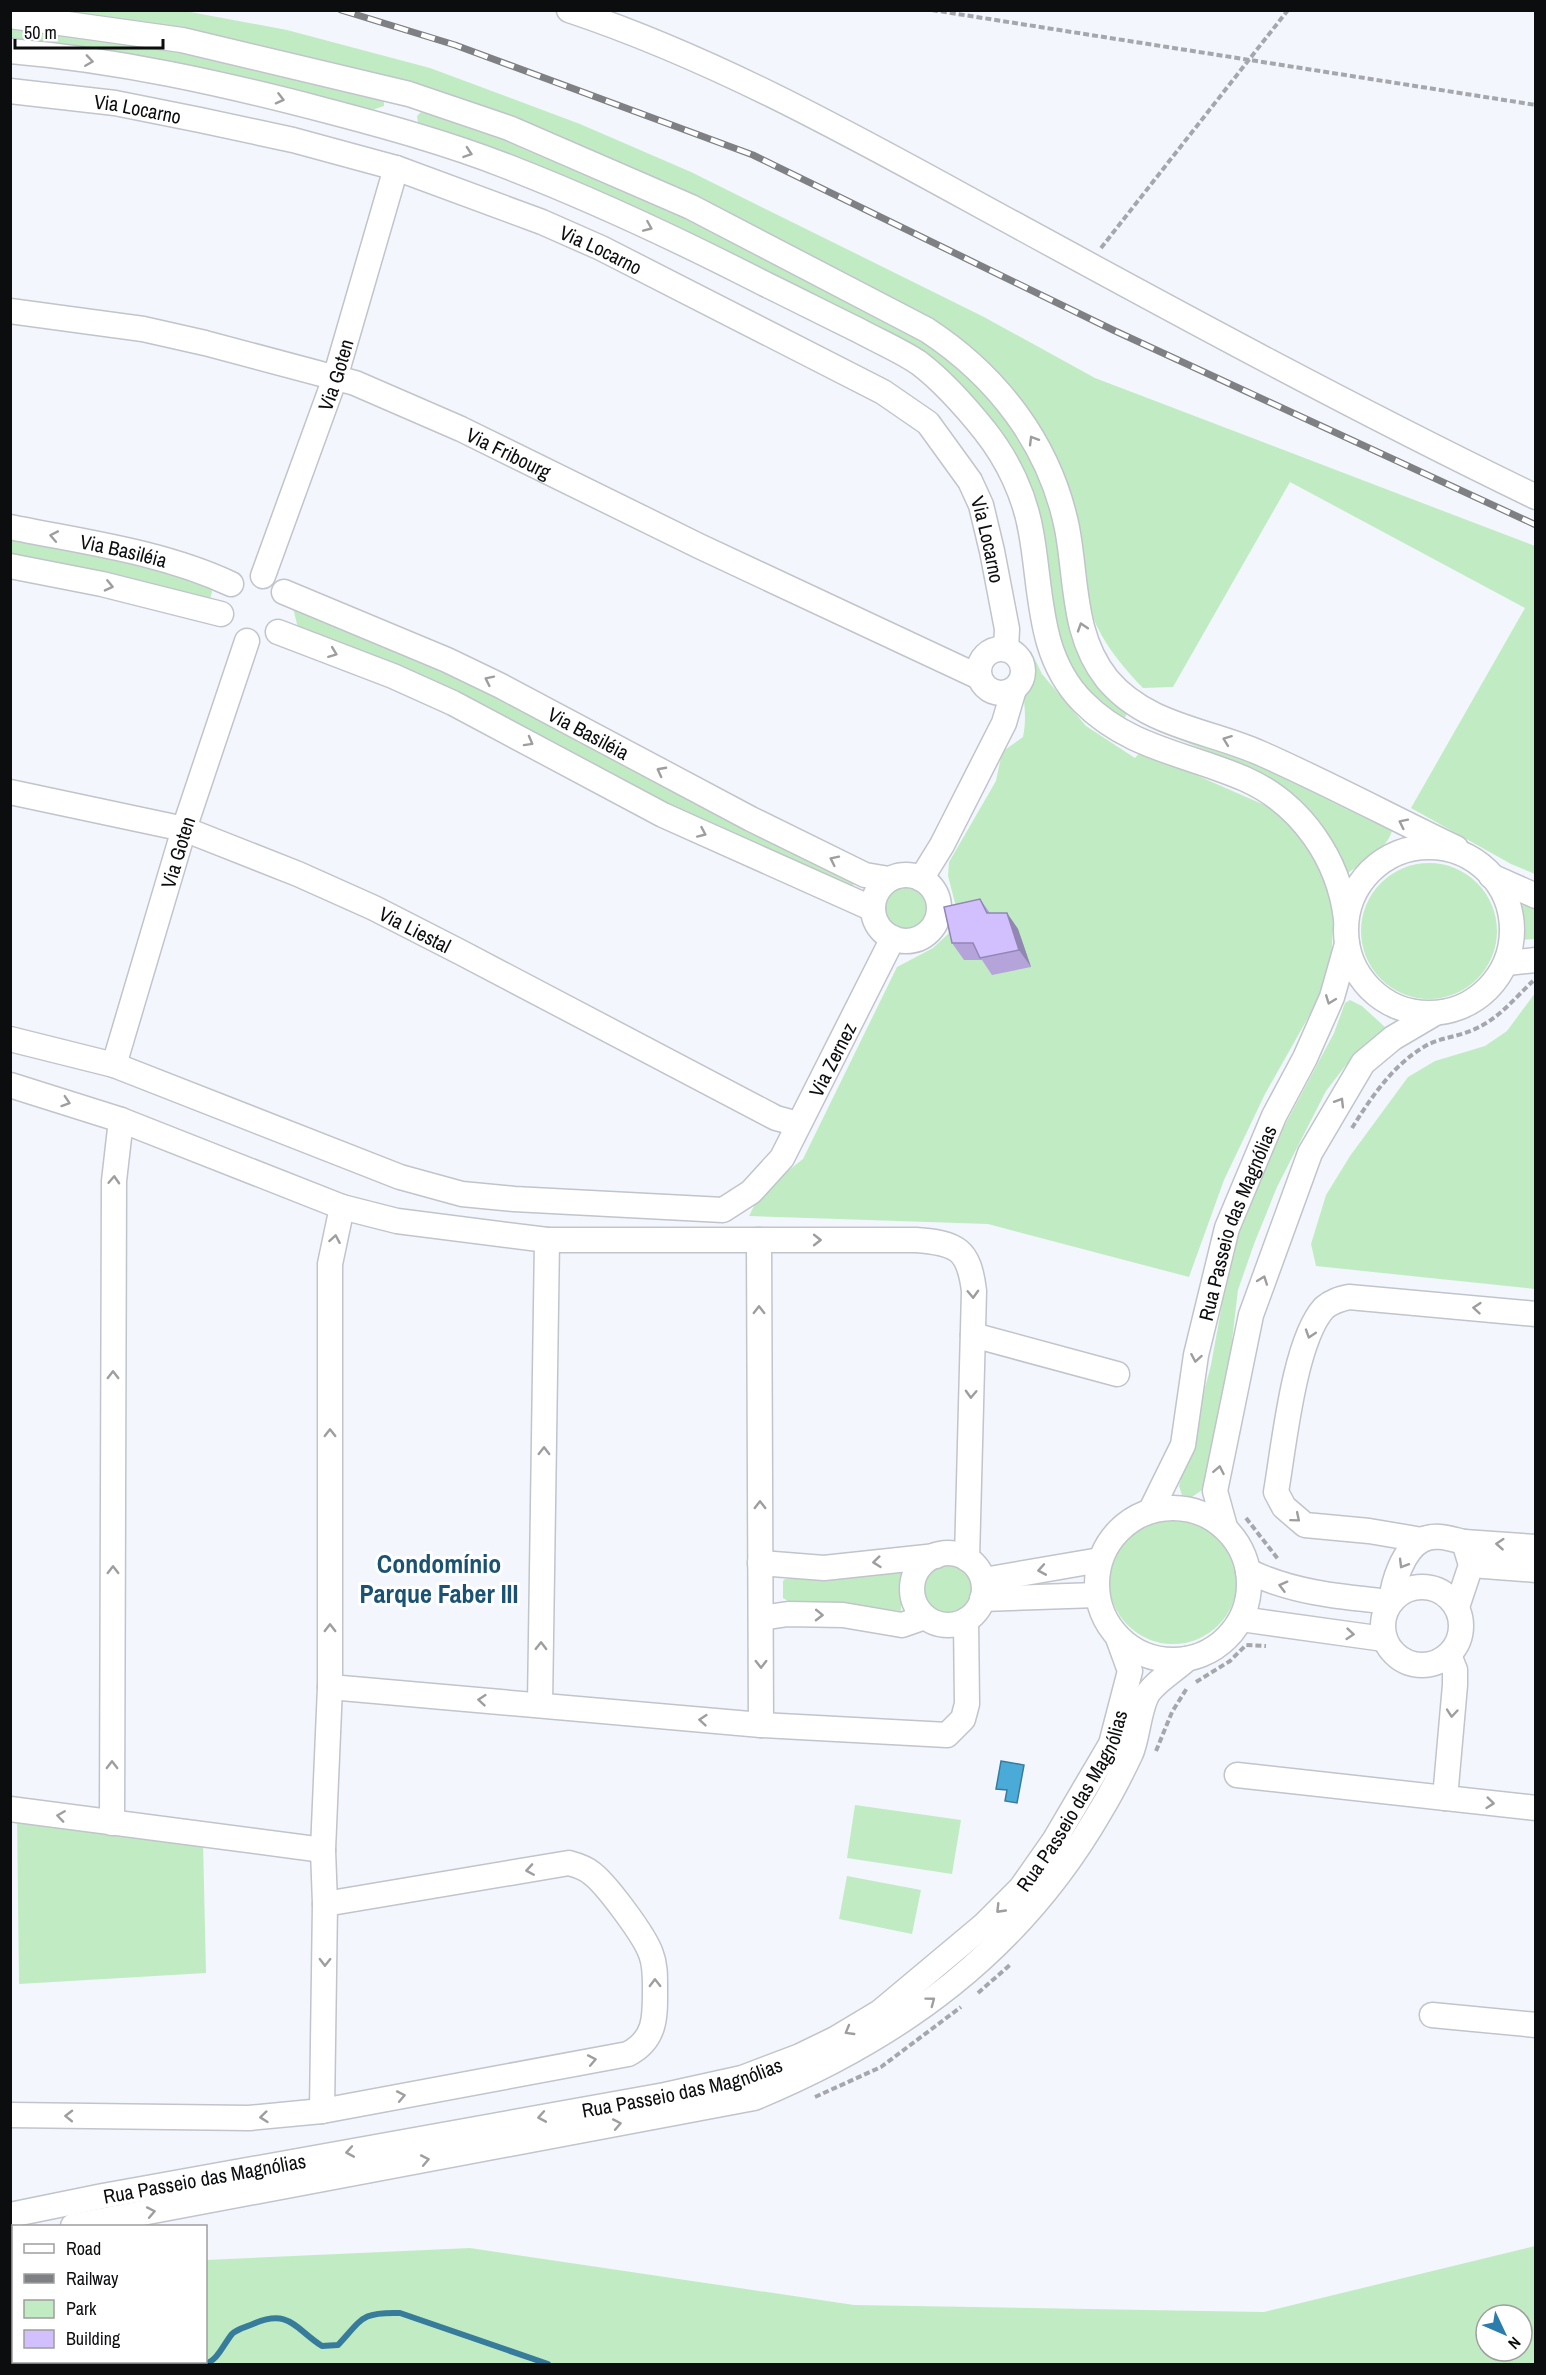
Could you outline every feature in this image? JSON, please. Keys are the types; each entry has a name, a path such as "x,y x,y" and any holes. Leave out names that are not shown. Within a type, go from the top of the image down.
{"street":[{"path":"569,10 636,33 817,117 1394,429 1536,497"},
{"path":"10,16 182,40 409,94 509,128 691,207 927,330 953,347 990,381 1009,403 1040,451 1055,482 1067,528 1077,614 1093,658 1108,680 1157,718 1260,752 1456,848 1490,876 1505,896 1512,930 1507,963 1484,992 1470,1002 1432,1015 1402,1008 1373,991 1353,963 1347,944 1343,891 1319,842 1282,803 1247,780 1143,744 1095,715 1077,697 1063,677 1041,613 1032,534 1013,477 1000,451 953,393 932,374 899,351 686,244 505,166 397,129 232,86 98,62 10,51"},
{"name":"Via Locarno","path":"10,91 115,103 292,140 396,168 542,222 601,248 883,392 928,423 956,458 981,505 1007,629 1006,649"},
{"path":"397,129 409,94"},
{"name":"Via Goten","path":"263,576 335,378 396,168"},
{"name":"Via Fribourg","path":"10,311 143,329 206,343 355,383 461,429 699,546 979,677"},
{"name":"Via Basiléia","path":"10,527 144,554 206,572 231,584"},
{"name":"Via Basiléia","path":"10,566 102,584 221,614"},
{"path":"246,575 263,576 272,579 284,592 288,612 278,632 262,641 247,641 229,630 221,614 224,592 231,584 246,575"},
{"name":"Via Basiléia","path":"284,592 447,660 864,875 889,879"},
{"name":"Via Basiléia","path":"278,632 393,676 443,699 512,733 663,815 873,909"},
{"name":"Via Goten","path":"114,1065 184,829 247,641"},
{"path":"921,879 942,845 1004,723 1014,689 1023,677 1022,663 1012,652 998,649 985,655 980,662 979,677 986,689 1000,694 1014,689"},
{"path":"1143,744 1157,718"},
{"name":"Via Liestal","path":"10,792 184,829 298,874 374,908 776,1118 798,1124"},
{"path":"1346,919 1353,896 1362,881 1388,858 1421,847 1456,848"},
{"path":"905,875 921,879 929,884 938,899 939,909 933,926 919,938 910,940 893,938 879,927 873,909 876,892 889,879 905,875"},
{"path":"1490,876 1536,896"},
{"name":"Via Zernez","path":"10,1039 114,1065 400,1178 462,1194 601,1205 723,1210 736,1204 766,1178 782,1158 893,938"},
{"name":"Rua Passeio das Magnólias","path":"1151,1510 1183,1445 1196,1355 1227,1228 1274,1116 1305,1058 1332,997 1347,944"},
{"path":"1507,963 1536,960"},
{"name":"Rua Passeio das Magnólias","path":"1118,1638 1138,1653 1154,1658 1187,1659 1209,1652 1228,1637 1241,1619 1248,1600 1248,1571 1234,1520 1215,1491 1251,1315 1310,1153 1363,1063 1393,1038 1432,1015"},
{"path":"10,1085 121,1120 342,1207 397,1221 547,1240 916,1240 954,1246 969,1262 972,1276 973,1335 967,1559"},
{"path":"112,1823 114,1180 121,1120"},
{"path":"322,2111 325,1904 323,1850 330,1687 330,1264 342,1207"},
{"path":"540,1705 547,1240"},
{"path":"759,1240 761,1725"},
{"path":"1536,1314 1349,1297 1334,1300 1314,1322 1292,1394 1276,1492 1284,1507 1305,1525 1369,1531 1422,1540 1441,1537 1468,1553 1536,1570"},
{"path":"973,1335 1117,1374"},
{"name":"Rua Passeio das Magnólias","path":"10,2215 665,2095 742,2078 835,2039 880,2012 984,1925 1021,1888 1054,1841 1111,1744 1130,1671 1118,1638 1104,1619 1097,1595 1100,1560 1107,1543 1119,1529 1134,1518 1151,1510 1170,1507 1190,1509 1234,1520"},
{"path":"1391,1602 1396,1576 1415,1546 1422,1540"},
{"path":"1468,1553 1536,1547"},
{"path":"1457,1607 1444,1593 1426,1587 1407,1590 1391,1602 1384,1613 1384,1639 1390,1651 1400,1659 1425,1666 1449,1655 1457,1645 1461,1633 1457,1607 1468,1553"},
{"path":"760,1563 824,1568 946,1554 967,1559 978,1568 983,1590 980,1609 966,1620 945,1625 925,1617 913,1599 914,1578 926,1561 936,1556"},
{"path":"983,1590 1100,1560"},
{"path":"1248,1571 1272,1583 1320,1593 1391,1602"},
{"path":"983,1590 1097,1595"},
{"path":"1303,1629 1324,1609 1320,1593"},
{"path":"761,1618 788,1614 843,1615 902,1625 925,1617"},
{"path":"1241,1619 1384,1639"},
{"path":"330,1687 761,1725 947,1735 963,1719 968,1704 966,1620"},
{"path":"1445,1798 1455,1685 1455,1670 1449,1655"},
{"name":"Rua Passeio das Magnólias","path":"78,2225 754,2098 801,2078 857,2048 921,2009 1010,1934 1038,1900 1101,1811 1131,1752 1148,1693 1187,1659"},
{"path":"1237,1775 1536,1808"},
{"path":"10,1809 323,1850"},
{"path":"10,2115 249,2118 322,2111 628,2054 647,2040 654,2026 654,1967 650,1951 598,1878 577,1865 568,1863 325,1904"},
{"path":"1432,2015 1536,2025"}],"path":[{"path":"932,10 1536,105"},
{"path":"1088,264 1288,10"},
{"path":"1350,1133 1380,1087 1410,1057 1430,1044 1477,1028 1490,1021 1536,979"},
{"path":"1234,1520 1276,1559 1287,1562"},
{"path":"1153,1759 1172,1712 1188,1687 1230,1661 1246,1645 1287,1647 1303,1629"},
{"path":"810,2098 832,2091 881,2067 952,2014 1002,1973 1017,1957"}],"green space":[{"path":"52,11 185,11 287,30 430,68 580,124 691,172 984,317 1095,378 1535,546 1535,874 1511,864 1411,808 1525,608 1290,482 1173,687 1143,688 1110,648 1094,619 1084,587 1076,517 1064,480 1038,427 1022,404 983,361 936,322 512,119 425,86 178,30"},
{"path":"10,25 178,48 384,100 384,106 372,110 174,64 11,41"},
{"path":"422,111 498,135 688,216 925,337 1005,412 1043,480 1059,541 1127,713 1124,720 1120,722 1084,689 1062,650 1047,588 971,398 501,154 418,123 417,116"},
{"path":"11,533 135,561 210,585 212,592 210,599 11,560"},
{"path":"293,608 409,652 854,880 852,893 298,628"},
{"path":"1031,651 1042,674 1086,726 1135,758 1141,751 1274,809 1291,823 1326,873 1334,915 1331,960 1318,1000 1265,1094 1224,1180 1189,1277 988,1224 749,1216 761,1192 803,1159 897,967 933,948 948,934 956,907 948,876 949,862 996,781 1002,752 1023,737 1025,687"},
{"path":"1161,725 1237,752 1392,831 1389,838 1373,855 1348,873 1342,870 1292,795 1254,769 1157,731"},
{"path":"1429,863 1455,868 1477,883 1492,905 1497,931 1492,957 1477,979 1455,994 1429,999 1403,994 1381,979 1366,957 1361,931 1366,905 1381,883 1403,868"},
{"path":"902,880 912,880 922,884 930,892 934,907 930,922 922,930 912,934 902,934 892,930 884,922 880,912 880,902 884,892 892,884"},
{"path":"1523,902 1535,906 1535,939 1520,940 1515,906"},
{"path":"1535,993 1535,1289 1316,1266 1311,1244 1326,1195 1350,1156 1408,1077 1435,1061 1485,1046 1507,1031"},
{"path":"1350,1000 1362,1006 1386,1028 1346,1065 1326,1091 1277,1187 1238,1290 1226,1392 1202,1490 1192,1497 1182,1495 1179,1486 1211,1365 1235,1233 1264,1164 1334,1033 1345,1003"},
{"path":"1173,1516 1197,1521 1218,1535 1232,1556 1237,1580 1232,1604 1218,1625 1197,1639 1173,1644 1149,1639 1128,1625 1114,1604 1109,1580 1114,1556 1128,1535 1149,1521"},
{"path":"949,1562 959,1564 968,1570 974,1579 976,1589 974,1599 968,1608 959,1614 949,1616 939,1614 930,1608 924,1599 922,1589 924,1579 930,1570 939,1564"},
{"path":"901,1570 901,1611 834,1602 788,1601 783,1598 785,1579 839,1579"},
{"path":"855,1805 961,1820 952,1874 847,1858"},
{"path":"17,1815 203,1841 206,1973 19,1984"},
{"path":"847,1876 921,1890 912,1934 839,1919"},
{"path":"1535,2246 1535,2364 11,2364 12,2270 12,2363 207,2363 207,2260 470,2248 854,2305 1264,2312"}],"water":[{"path":"1001,1761 1024,1765 1017,1803 1005,1801 1007,1790 996,1789"}],"building":[{"path":"980,899 987,913 1007,913 1019,950 980,958 973,943 952,943 944,907"}],"waterway":[{"path":"205,2364 217,2356 234,2332 265,2320 284,2319 322,2346 338,2345 364,2318 387,2313 400,2313 548,2364"},
{"path":"127,2364 134,2363"},
{"path":"166,2363 172,2364"}],"railway":[{"path":"341,10 455,45 753,155 1113,330 1536,525"}],"district":[{"name":"Condomínio Parque Faber III","path":"439,1578"}]}
